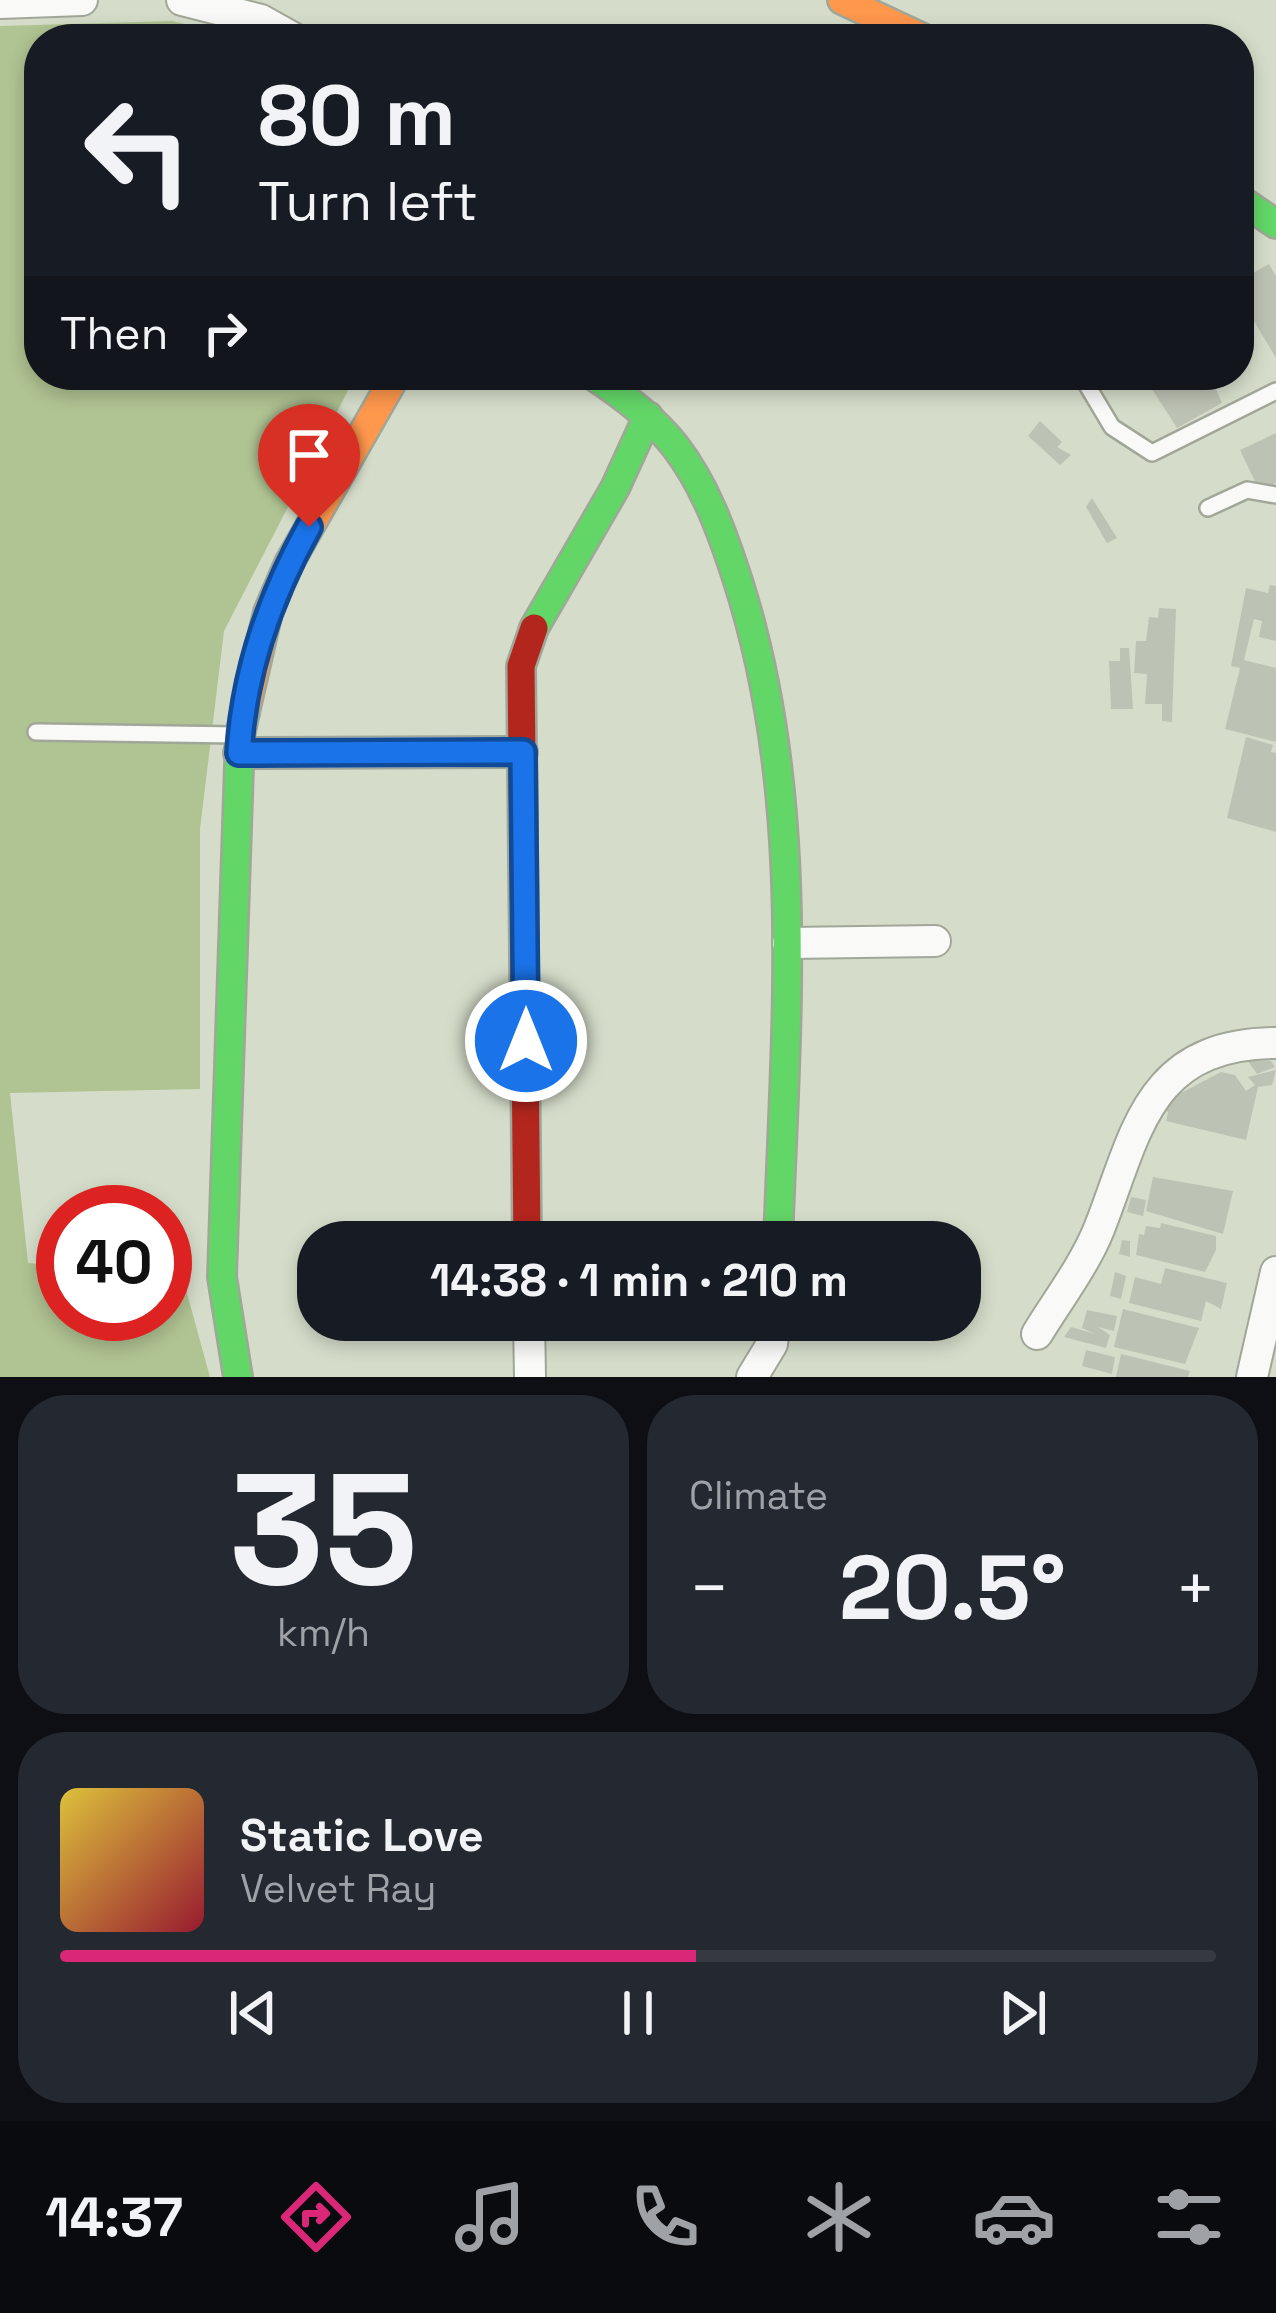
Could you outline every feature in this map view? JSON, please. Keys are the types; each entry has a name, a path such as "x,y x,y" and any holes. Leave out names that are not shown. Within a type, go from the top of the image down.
{"street":[{"path":"0,3 82,0"},
{"path":"182,0 268,24"},
{"path":"842,0 894,24"},
{"path":"238,1377 222,1276 240,744 268,612 289,563 387,390"},
{"path":"612,390 648,416 698,480 740,583 777,748 788,943 779,1221"},
{"path":"527,1221 519,693 525,646 615,488 648,416"},
{"path":"240,744 523,752"},
{"path":"788,943 935,940"},
{"path":"1037,1334 1097,1233 1146,1105 1170,1079 1198,1061 1254,1043 1276,1043"},
{"path":"1266,1371 1276,1272"},
{"path":"529,1341 530,1377 539,1377"},
{"path":"754,1375 772,1341"}],"lane":[{"path":"1090,390 1112,428 1152,453 1276,391"},
{"path":"1208,508 1246,490 1276,495"},
{"path":"36,732 240,744"}],"green space":[{"path":"172,21 185,24 69,24"},
{"path":"24,25 24,390 348,390 224,631 200,829 200,1089 10,1093 28,1263 36,1264 36,1341 192,1341 192,1311 210,1377 0,1377 0,26"}],"building":[{"path":"1269,264 1276,276 1276,358 1254,321 1254,272"},
{"path":"1153,390 1216,390 1222,403 1177,428"},
{"path":"1040,421 1062,442 1057,447 1071,455 1060,465 1028,436"},
{"path":"1276,433 1276,483 1259,490 1240,450"},
{"path":"1092,498 1117,538 1107,543 1086,507"},
{"path":"1270,585 1276,586 1276,641 1259,637 1262,621 1254,619 1244,660 1276,668 1276,742 1225,729 1240,668 1231,666 1246,588 1268,593"},
{"path":"1159,608 1176,609 1172,722 1162,721 1162,704 1145,704 1147,674 1134,673 1136,641 1146,641 1149,617 1158,618"},
{"path":"1120,648 1129,648 1133,709 1111,709 1109,661 1120,661"},
{"path":"1246,737 1273,745 1271,752 1276,753 1276,832 1227,818"},
{"path":"1247,1060 1271,1061 1275,1067 1257,1074"},
{"path":"1276,1070 1272,1085 1258,1087 1246,1140 1166,1121 1164,1110 1179,1094 1221,1072 1235,1075 1246,1091 1255,1085 1248,1077"},
{"path":"1153,1177 1233,1191 1223,1234 1146,1211"},
{"path":"1131,1197 1146,1200 1143,1216 1127,1212"},
{"path":"1161,1223 1216,1236 1216,1250 1205,1272 1136,1255 1139,1234 1144,1235 1146,1226 1160,1228"},
{"path":"1122,1240 1130,1241 1130,1257 1119,1254"},
{"path":"1165,1268 1227,1283 1221,1309 1206,1301 1201,1321 1129,1303 1135,1277 1161,1284"},
{"path":"1115,1272 1126,1276 1121,1299 1110,1296"},
{"path":"1123,1309 1199,1328 1185,1364 1114,1347"},
{"path":"1087,1310 1117,1316 1114,1331 1098,1327 1110,1335 1106,1348 1064,1337 1071,1327 1095,1334 1082,1328"},
{"path":"1086,1350 1115,1357 1112,1374 1082,1366"},
{"path":"1121,1354 1190,1371 1188,1377 1116,1377"}],"traffic: fast":[{"path":"1254,209 1276,224"},
{"path":"613,390 657,425 695,477 731,561 759,659 774,741 787,907 779,1221"},
{"path":"534,628 615,488 648,416"},
{"path":"238,1377 222,1277 240,736 245,712"}],"traffic: slow":[{"path":"842,0 893,24"},
{"path":"245,712 268,612 289,563 387,390"}],"traffic: jam":[{"path":"527,1221 521,666 534,628"}],"route":[{"path":"309,527 268,612 253,664 239,753 523,752 526,1041"}]}
